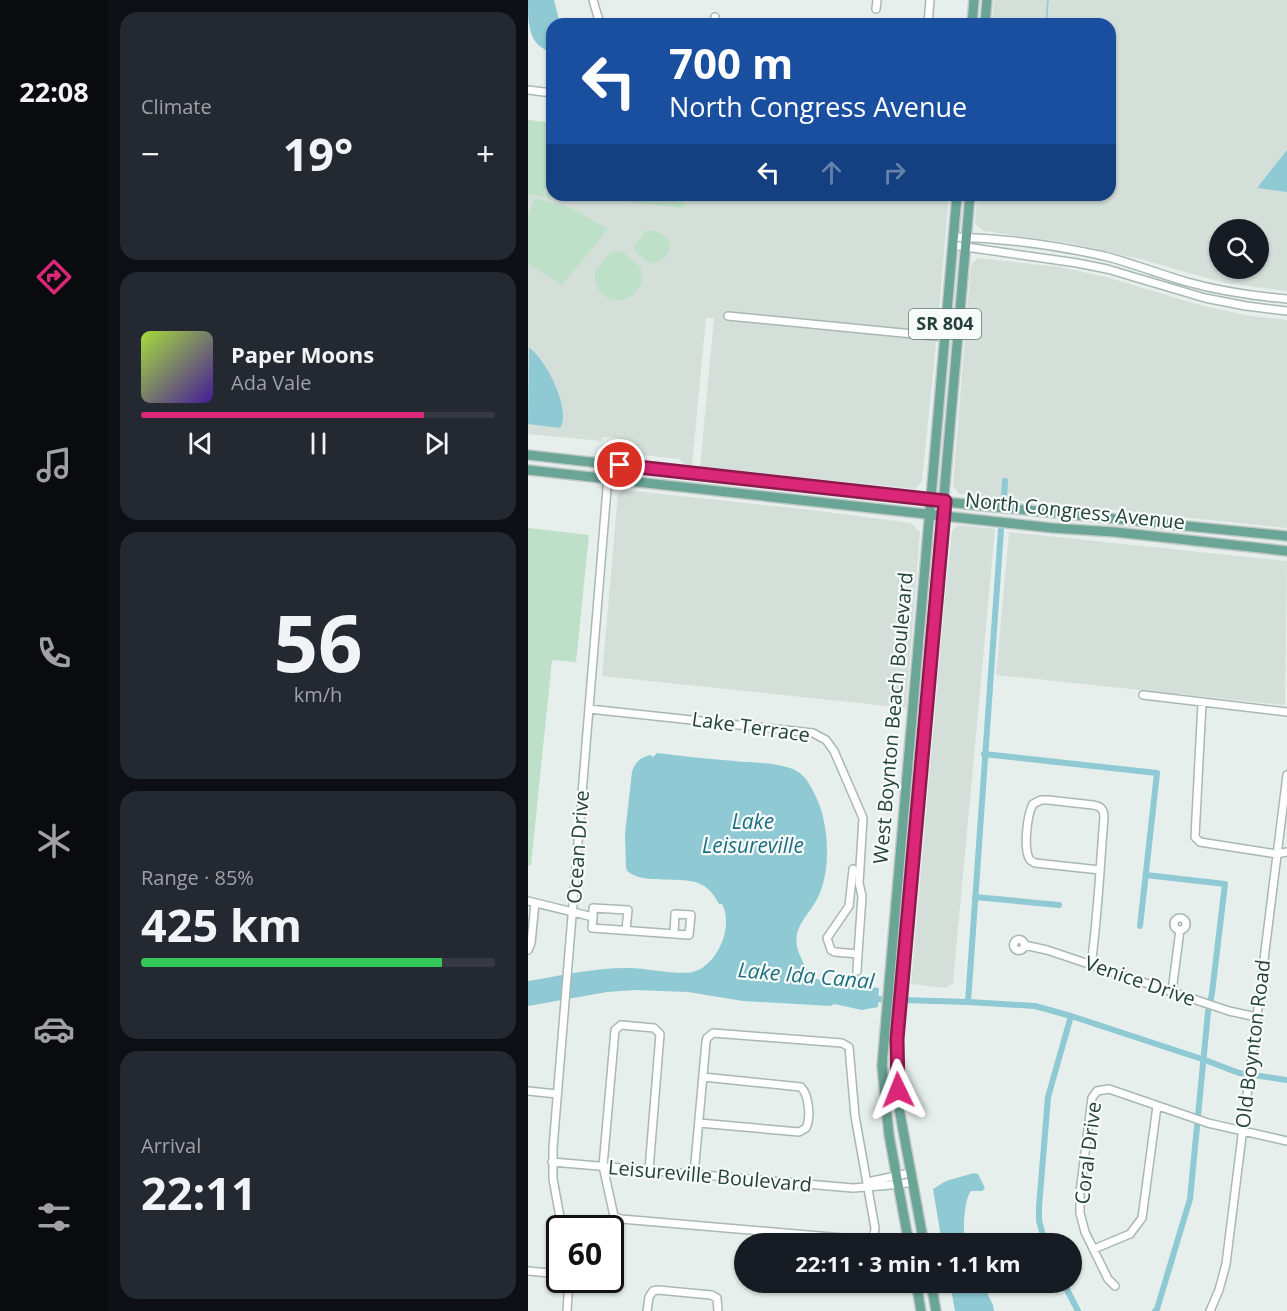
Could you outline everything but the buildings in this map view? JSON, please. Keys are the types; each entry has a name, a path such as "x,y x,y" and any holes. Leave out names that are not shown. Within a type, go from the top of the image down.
{"main road":[{"path":"972,18 974,0"},
{"path":"986,18 987,0"},
{"name":"West Boynton Beach Boulevard","path":"907,1233 896,1181 883,1091 882,1066 956,201"},
{"name":"West Boynton Beach Boulevard","path":"922,1233 903,1134 898,1090 897,1039 970,201"},
{"name":"North Congress Avenue","path":"528,455 1287,536"},
{"name":"North Congress Avenue","path":"528,470 929,515 1287,551"},
{"path":"747,494 770,481"},
{"path":"775,497 790,483"},
{"path":"1141,535 1172,524"},
{"path":"1164,537 1189,526"},
{"path":"915,678 927,693"},
{"path":"913,699 925,715"},
{"path":"918,1293 921,1311"},
{"path":"933,1293 936,1311"}],"street":[{"path":"593,0 598,18"},
{"path":"876,9 878,0"},
{"path":"928,18 930,0"},
{"path":"528,90 546,92"},
{"path":"953,241 967,237 1079,251 1208,287 1287,299"},
{"path":"953,241 966,248 1084,264 1205,298 1287,311"},
{"path":"728,316 944,337"},
{"name":"Ocean Drive","path":"559,1215 552,1162 609,464"},
{"path":"1143,695 1287,712"},
{"path":"1202,703 1195,837 1206,843 1277,854 1287,852"},
{"name":"Lake Terrace","path":"589,709 813,733 825,740 834,751 863,818 859,883 862,896 857,971"},
{"name":"Old Boynton Road","path":"1210,1311 1226,1264 1287,776"},
{"path":"1091,964 1100,870 1104,818 1102,808 1073,802 1036,801 1029,811 1026,849 1028,858 1035,863 1100,870"},
{"path":"1277,854 1287,860"},
{"path":"853,869 849,906 828,935 827,941 832,951 858,954"},
{"path":"528,950 531,943 532,902 593,917"},
{"path":"626,930 628,910 593,908 592,928 674,934"},
{"path":"1172,992 1180,930"},
{"name":"Venice Drive","path":"1024,945 1091,964 1219,1008 1256,1017"},
{"path":"649,1170 660,1034 654,1028 625,1024 615,1030 603,1166 612,1212 617,1218 866,1240 875,1232 855,1116 851,1051 846,1045 713,1033 710,1035 706,1042 694,1174"},
{"path":"699,1123 799,1132 806,1128 809,1121 806,1093 801,1087 703,1077"},
{"name":"Coral Drive","path":"1115,1286 1108,1279 1082,1222 1079,1202 1092,1098 1097,1091 1104,1089 1208,1124 1287,1141"},
{"path":"528,1091 557,1094"},
{"path":"1094,1249 1130,1234 1142,1218 1157,1106"},
{"name":"Leisureville Boulevard","path":"552,1162 853,1188 867,1186 873,1188 911,1178"},
{"path":"528,1271 546,1273"},
{"path":"647,1311 649,1297 653,1291 658,1290 711,1295 717,1298 718,1311"},
{"path":"567,1311 568,1293"}],"shaded area":[{"path":"994,0 1287,0 1287,291 1211,279 1269,279 1269,219 1209,219 1209,278 1140,259 1070,243 984,231 975,224 977,201 1116,201 1116,18 992,18"},
{"path":"528,120 546,122 546,201 948,201 922,481 915,489 700,467 714,318 706,318 692,466 687,466 679,459 622,453 618,445 618,438 602,437 602,441 528,434"},
{"path":"978,258 1060,267 1106,277 1203,306 1251,316 1287,320 1287,528 959,494 953,485 971,264"},
{"path":"624,490 911,523 920,532 906,708 602,676 618,493"},
{"path":"957,525 995,529 953,983 946,988 911,984 945,597 952,531"},
{"path":"1009,532 1287,561 1285,705 996,675"}],"green space":[{"path":"528,120 546,122 546,188 543,197 535,193 534,195 528,194"},
{"path":"535,198 571,208 571,212 573,209 608,229 562,285 528,264 528,216"},
{"path":"619,201 684,201 684,208"},
{"path":"647,230 663,235 670,245 666,256 651,264 635,251 634,246"},
{"path":"622,251 641,268 642,283 631,296 622,300 612,300 599,291 595,271 611,252"},
{"path":"528,528 589,535 576,662 552,660 531,865 528,866"}],"water":[{"path":"528,0 554,0 558,18 546,18 546,50 538,45 534,39 528,17"},
{"path":"1287,150 1287,192 1258,188 1260,184"},
{"path":"529,348 543,362 555,385 563,410 560,428 528,424"},
{"name":"Lake Leisureville","path":"657,753 779,765 793,769 804,777 820,807 827,855 821,890 798,931 796,939 798,949 808,971 824,982 879,988 878,1007 862,1010 834,1004 831,1006 743,1001 688,992 636,990 607,992 528,1006 528,981 620,968 693,972 710,962 721,944 725,933 725,913 722,904 719,904 708,889 690,881 646,878 627,871 625,834 632,772 636,763 641,759 650,755 653,757"},
{"path":"974,1173 978,1174 985,1188 982,1191 971,1191 969,1195 964,1216 964,1233 940,1233 933,1189 946,1181"},
{"path":"952,1293 987,1293 994,1311 955,1311"}],"waterway":[{"path":"1046,18 1048,0"},
{"path":"1004,499 1005,481"},
{"path":"968,1002 1001,530"},
{"path":"984,754 1157,773 1140,926"},
{"name":"Lake Ida Canal","path":"1146,875 1225,884 1208,1012 1190,1199 1155,1311"},
{"path":"975,897 1059,905"},
{"name":"Lake Ida Canal","path":"871,999 1035,1006 1239,1073 1287,1080"},
{"path":"1042,1233 1039,1207 1048,1097 1071,1016"},
{"path":"1069,1293 1078,1311"}],"route":[{"path":"620,465 945,501 897,1039 898,1090"}]}
